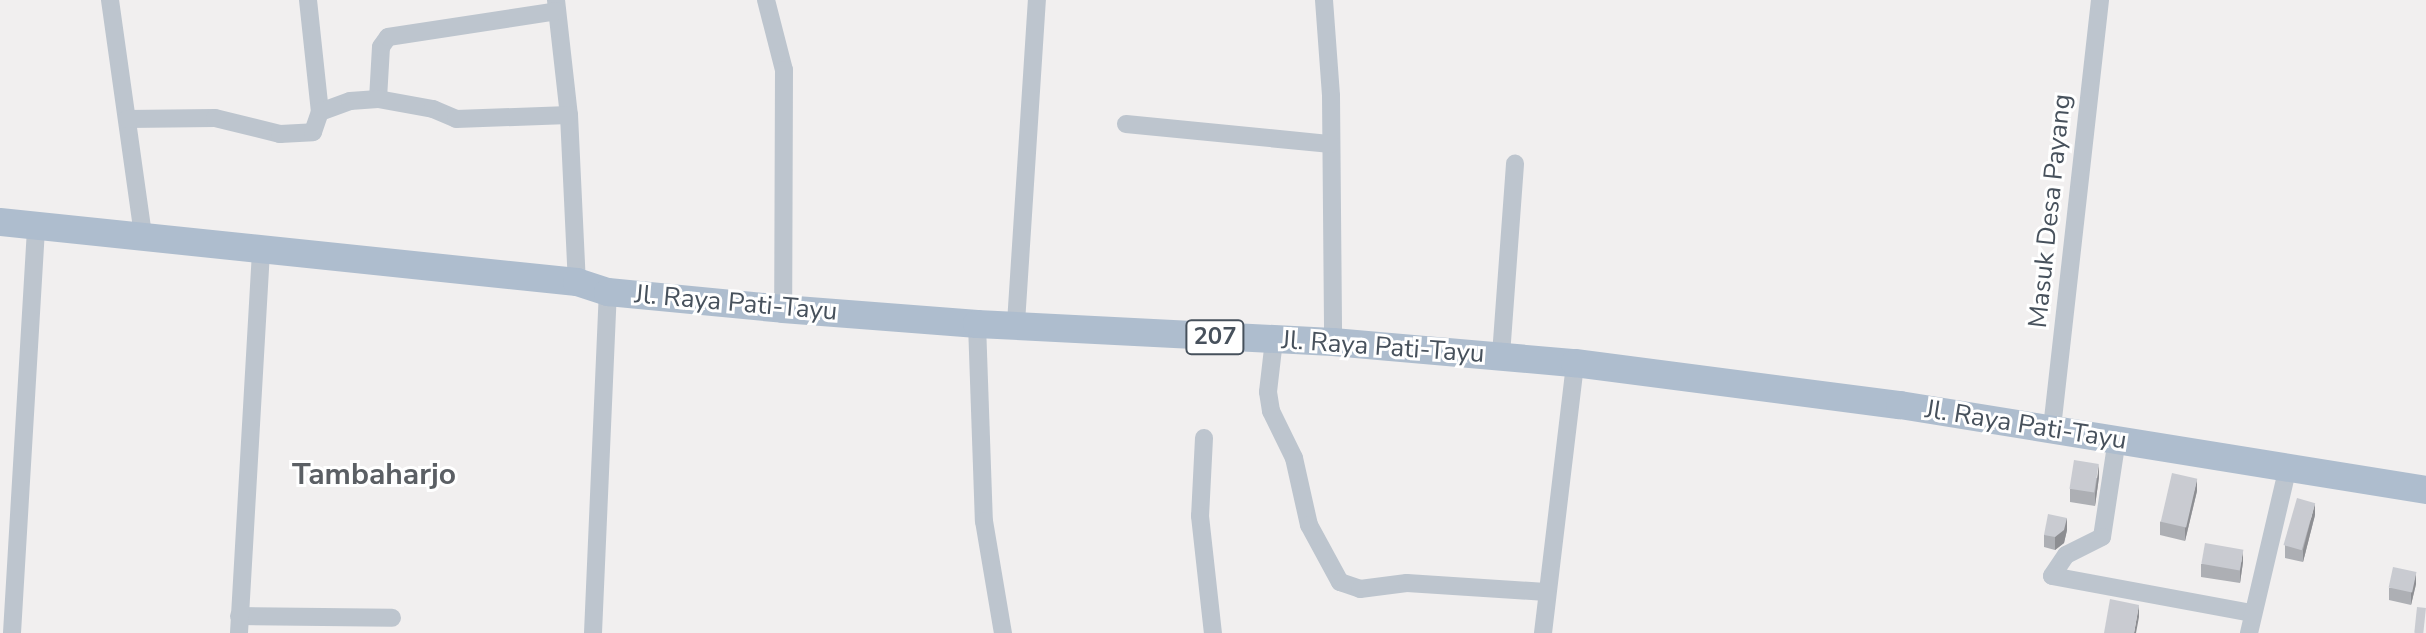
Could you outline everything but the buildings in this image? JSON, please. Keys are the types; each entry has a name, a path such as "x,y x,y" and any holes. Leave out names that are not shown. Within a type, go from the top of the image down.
{"main road":[{"name":"Jl. Raya Pati-Tayu","path":"0,222 577,282 608,292 783,309 977,324 1016,323 1333,342 1575,363 2052,428 2426,490"}],"street":[{"path":"110,0 143,236"},
{"path":"127,119 215,118 280,134 313,132 320,112 308,0"},
{"path":"766,0 784,70 783,309"},
{"path":"1016,323 1037,0"},
{"path":"1324,0 1331,144 1333,342"},
{"name":"Masuk Desa Payang","path":"2052,428 2100,0"},
{"path":"378,99 382,41 388,37 557,6 569,115 577,282"},
{"path":"320,112 350,101 378,99 433,109 456,119 569,115"},
{"path":"1126,124 1331,144"},
{"path":"1501,355 1515,164"},
{"path":"12,633 36,225"},
{"path":"261,248 239,624 392,618"},
{"path":"593,633 608,292"},
{"path":"977,324 984,521 1003,633"},
{"path":"1274,340 1268,392 1271,411 1299,473 1309,525 1340,582 1360,589 1407,583 1546,592"},
{"path":"1543,633 1575,363"},
{"path":"1204,438 1200,516 1213,633"},
{"path":"2117,439 2102,537 2066,555 2052,576 2252,613"},
{"path":"2249,633 2288,467"}],"district":[{"name":"Tambaharjo","path":"374,475"}]}
